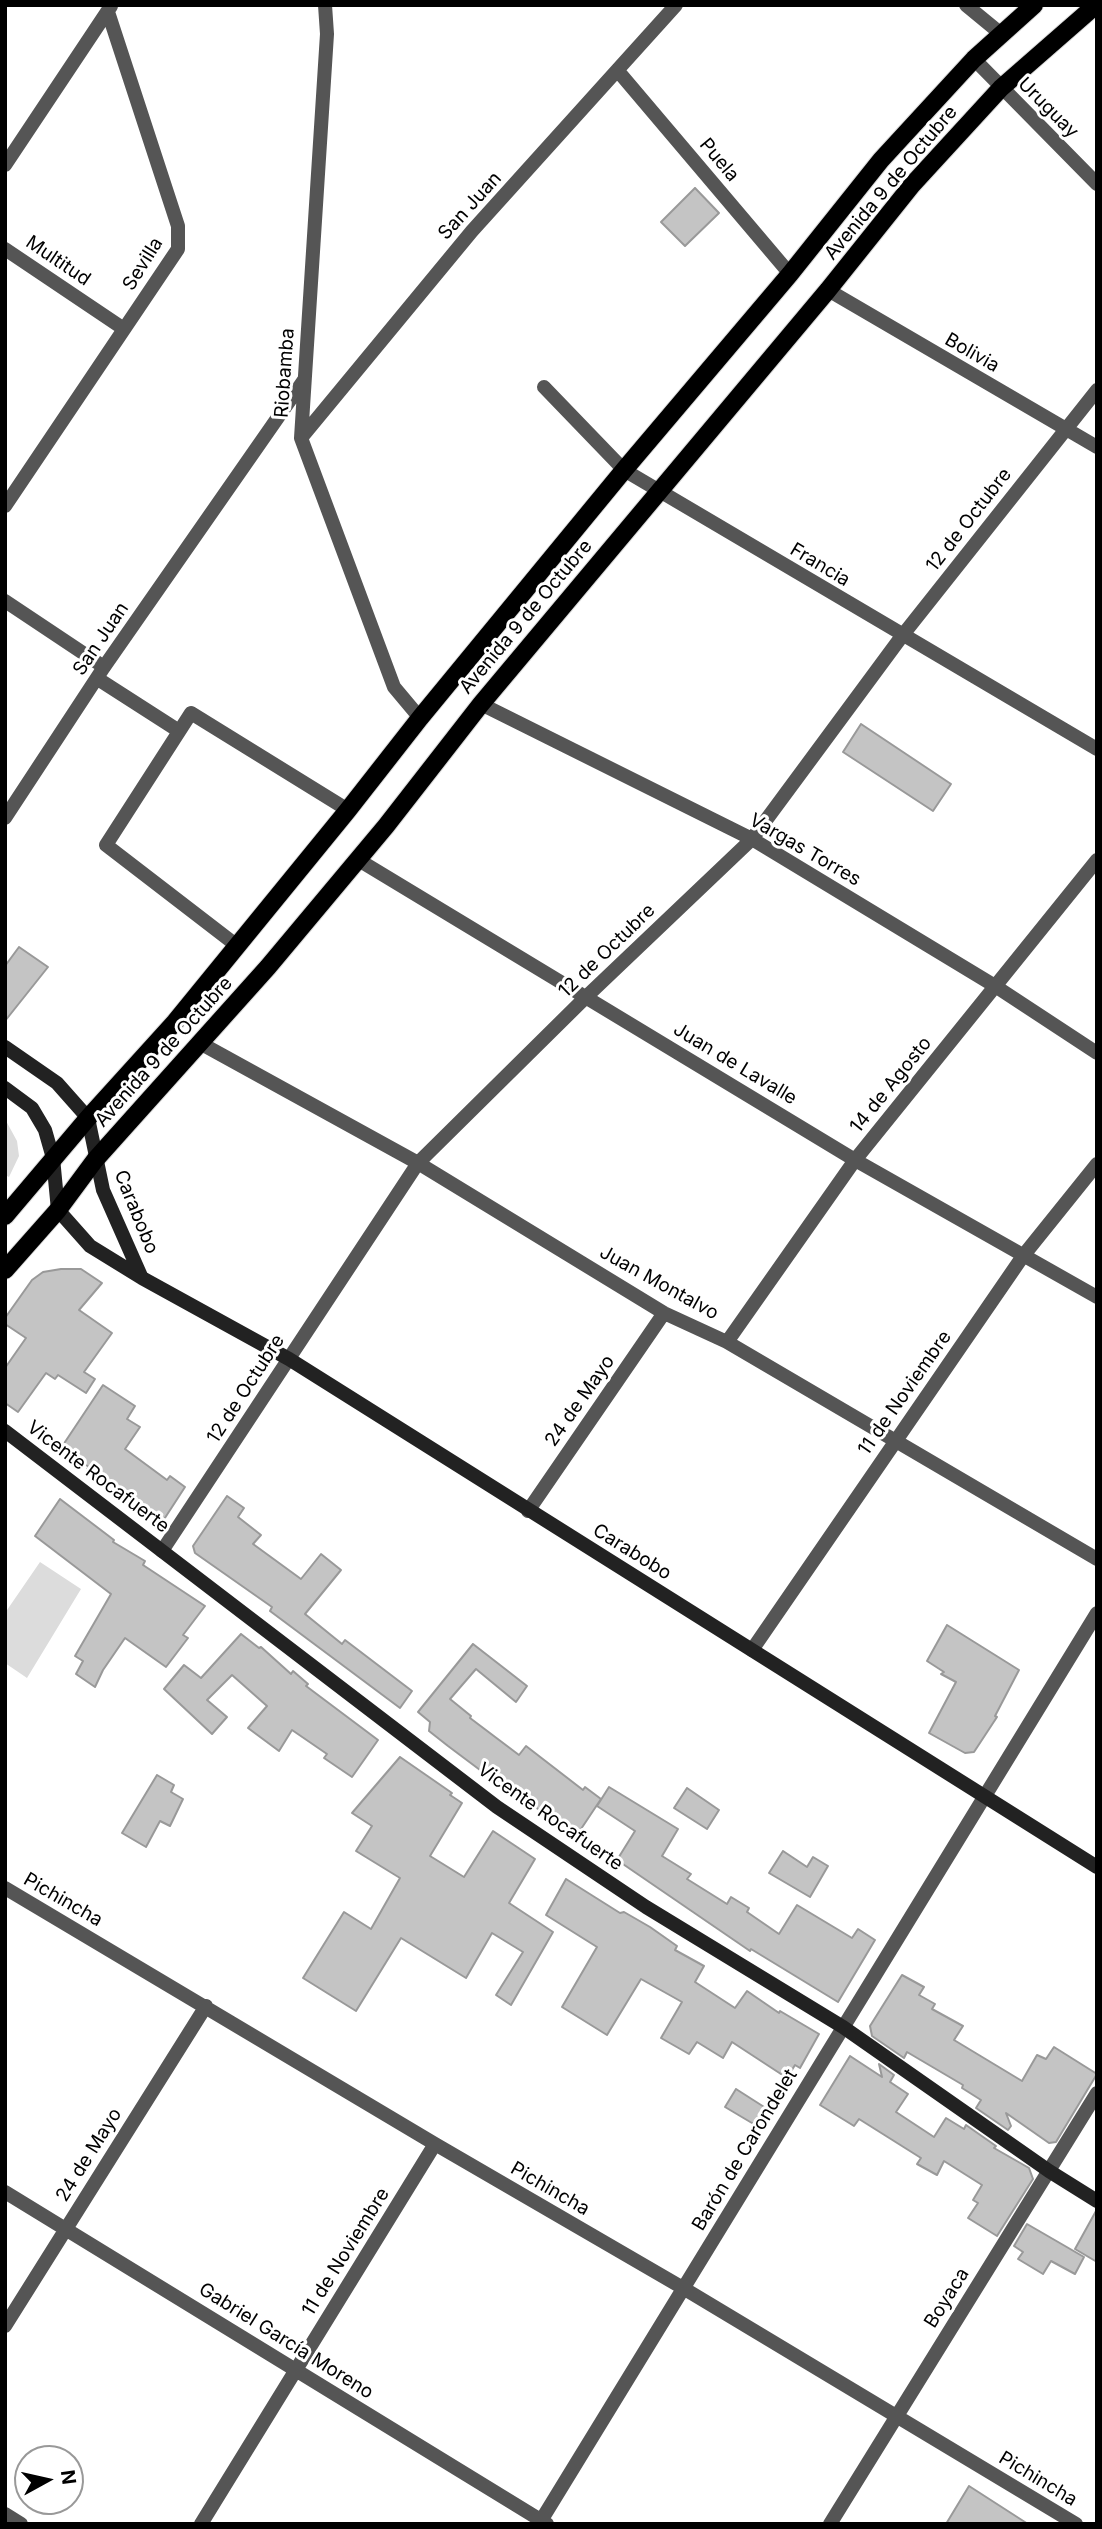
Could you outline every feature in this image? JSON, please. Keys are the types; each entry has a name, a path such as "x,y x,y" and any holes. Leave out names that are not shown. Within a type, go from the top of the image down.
{"main road":[{"name":"Avenida 9 de Octubre","path":"5,1216 52,1158 175,1022 420,718 790,274 881,160 974,59 1034,5"},
{"name":"Avenida 9 de Octubre","path":"5,1270 58,1210 95,1160 268,967 386,826 481,704 828,290 912,184 1001,88 1096,5"},
{"path":"5,1047 57,1083 88,1118"},
{"path":"5,1088 32,1108 45,1130 52,1158 58,1210"},
{"name":"Carabobo","path":"88,1118 103,1190 142,1278"},
{"name":"Carabobo","path":"58,1210 90,1246 142,1278 289,1359 1097,1867"},
{"name":"Vicente Rocafuerte","path":"5,1431 497,1807 646,1907 843,2027 1049,2171 1097,2201"}],"street":[{"name":"Riobamba","path":"325,5 327,34 301,438 394,687 420,718"},
{"name":"San Juan","path":"301,438 472,231 676,5"},
{"path":"966,5 1000,33"},
{"path":"5,165 110,9"},
{"name":"Sevilla","path":"5,506 178,249 178,226 110,9"},
{"name":"Uruguay","path":"974,59 1097,184"},
{"name":"Puela","path":"618,71 790,274"},
{"name":"Multitud","path":"5,249 124,329"},
{"name":"Bolivia","path":"828,290 1097,447"},
{"name":"San Juan","path":"5,818 101,673 304,380"},
{"name":"Francia","path":"544,387 624,470 657,492 1097,749"},
{"name":"12 de Octubre","path":"162,1550 418,1163 751,839 902,636 1097,390"},
{"path":"5,601 178,731"},
{"name":"Vargas Torres","path":"481,704 751,839 995,986 1097,1053"},
{"path":"236,945 106,845 191,713 348,810"},
{"name":"Juan de Lavalle","path":"357,859 855,1160 1097,1297"},
{"name":"14 de Agosto","path":"727,1342 855,1160 1097,860"},
{"name":"Juan Montalvo","path":"200,1043 418,1163 664,1313 727,1342 1097,1559"},
{"name":"11 de Noviembre","path":"752,1650 1023,1256 1097,1164"},
{"name":"24 de Mayo","path":"528,1511 664,1313"},
{"name":"Barón de Carondelet","path":"542,2523 1097,1613"},
{"name":"Pichincha","path":"5,1888 683,2288 1076,2524"},
{"name":"24 de Mayo","path":"5,2326 206,2006"},
{"name":"Boyaca","path":"830,2524 1097,2093"},
{"name":"11 de Noviembre","path":"201,2524 435,2144"},
{"name":"Gabriel García Moreno","path":"5,2192 542,2523"},
{"path":"5,2514 21,2524"}],"shaded area":[{"path":"5,1119 17,1141 19,1156 9,1177 5,1175"},
{"path":"40,1562 81,1589 27,1678 5,1663 5,1613"}],"building":[{"path":"695,188 719,213 685,246 661,222"},
{"path":"861,724 951,784 933,811 843,752"},
{"path":"19,947 48,967 5,1021 5,966"},
{"path":"81,1269 102,1283 79,1310 112,1333 84,1372 95,1379 86,1393 58,1375 55,1379 46,1373 18,1412 5,1403 5,1368 26,1338 5,1324 5,1318 32,1280 43,1272"},
{"path":"103,1385 135,1406 127,1419 140,1427 125,1449 167,1480 170,1476 185,1487 161,1524 61,1448"},
{"path":"227,1496 244,1508 238,1517 261,1535 253,1544 301,1579 321,1554 341,1570 305,1614 342,1644 345,1640 412,1691 400,1708 270,1611 272,1607 195,1553 193,1546"},
{"path":"60,1499 114,1540 113,1542 145,1561 143,1565 205,1606 183,1635 188,1638 166,1667 125,1638 95,1687 76,1674 83,1661 75,1656 111,1594 35,1536"},
{"path":"947,1625 1019,1670 995,1716 997,1717 974,1752 965,1753 929,1733 956,1682 941,1674 944,1672 927,1661"},
{"path":"241,1634 261,1647 291,1674 293,1671 308,1684 306,1686 378,1740 352,1777 324,1758 327,1754 292,1730 279,1751 248,1728 267,1706 232,1675 207,1700 227,1717 212,1734 164,1689 184,1665 201,1678"},
{"path":"473,1644 527,1686 516,1702 476,1669 450,1699 471,1716 470,1718 519,1755 526,1746 583,1790 585,1787 601,1799 577,1835 448,1746 429,1731 430,1722 418,1712"},
{"path":"400,1757 462,1803 430,1856 464,1877 493,1831 535,1859 509,1903 553,1932 511,2005 496,1995 523,1952 492,1933 466,1978 401,1938 356,2011 303,1978 344,1912 371,1929 400,1878 356,1851 372,1826 352,1813"},
{"path":"157,1775 174,1785 171,1792 183,1799 170,1826 160,1821 146,1847 122,1833"},
{"path":"609,1787 678,1829 662,1856 691,1874 687,1879 727,1904 731,1897 749,1908 747,1912 779,1934 797,1905 852,1938 858,1929 875,1940 838,2002 751,1949 750,1951 617,1860 635,1831 597,1806"},
{"path":"687,1788 719,1810 707,1829 674,1808"},
{"path":"783,1851 807,1867 813,1857 828,1866 810,1897 769,1873"},
{"path":"566,1879 620,1913 624,1912 650,1927 677,1946 675,1950 704,1966 695,1982 735,2008 747,1991 779,2013 780,2011 819,2034 800,2068 795,2065 787,2078 732,2042 723,2058 697,2042 689,2054 661,2038 682,2002 641,1979 607,2035 562,2007 597,1947 546,1915"},
{"path":"902,1975 924,1987 919,1995 935,2004 932,2009 963,2026 954,2040 1022,2081 1037,2055 1046,2059 1054,2047 1097,2074 1056,2142 1049,2143 1006,2113 1011,2126 1008,2130 976,2108 981,2100 962,2088 963,2085 907,2052 904,2058 872,2036 870,2026"},
{"path":"850,2056 882,2077 879,2064 894,2075 890,2082 908,2094 896,2112 934,2137 946,2118 964,2129 966,2125 996,2146 994,2148 1029,2168 1033,2179 997,2236 968,2218 978,2203 973,2200 982,2185 944,2161 937,2175 917,2164 921,2158 859,2119 854,2126 820,2105"},
{"path":"736,2089 772,2112 762,2129 725,2107"},
{"path":"1097,2211 1097,2262 1075,2249"},
{"path":"1027,2224 1084,2257 1075,2274 1051,2261 1043,2274 1018,2259 1023,2252 1014,2246"},
{"path":"969,2486 1028,2524 946,2524"}]}
